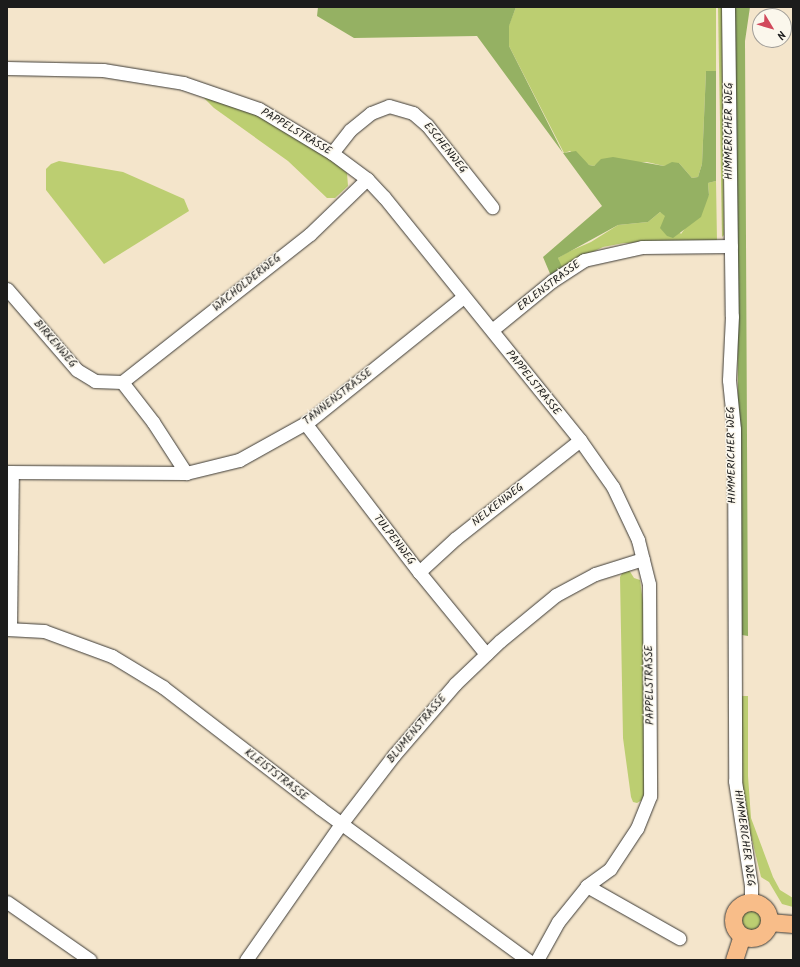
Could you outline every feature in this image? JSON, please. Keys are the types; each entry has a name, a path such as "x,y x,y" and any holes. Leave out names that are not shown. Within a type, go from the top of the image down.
{"main road":[{"path":"751,902 765,908 769,922 768,928 759,937 748,938 737,932 733,919 738,907 751,902"},
{"path":"769,922 793,924"},
{"path":"734,960 742,936"}],"street":[{"name":"HIMMERICHER WEG","path":"728,7 732,316 729,380 734,429 735,781 751,886 751,902"},
{"name":"PAPPELSTRASSE","path":"7,68 103,70 183,83 259,109 332,153 367,180 384,197 463,297 492,330 580,440 600,467 622,503 638,540 649,584 650,796 637,828 610,869 587,886 558,922 537,960"},
{"name":"ESCHENWEG","path":"332,153 350,130 371,113 389,106 413,113 427,125 492,207"},
{"name":"WACHOLDERWEG","path":"122,382 310,234 367,180"},
{"name":"ERLENSTRASSE","path":"492,330 552,281 584,260 642,247 731,246"},
{"name":"BIRKENWEG","path":"7,289 77,370 95,381 122,382"},
{"name":"TANNENSTRASSE","path":"10,472 186,474 239,460 305,423 463,297"},
{"path":"122,382 153,422 186,474"},
{"name":"TULPENWEG","path":"305,423 419,572 486,654"},
{"name":"NELKENWEG","path":"419,572 456,538 580,440"},
{"path":"8,629 10,472"},
{"name":"BLUMENSTRASSE","path":"246,960 341,824 394,755 455,684 486,654 556,595 595,574 643,560"},
{"name":"KLEISTSTRASSE","path":"8,629 44,631 112,656 163,687 341,824 528,960"},
{"path":"587,886 679,938"},
{"path":"7,902 90,960"}],"green space":[{"path":"318,7 516,7 509,26 509,46 563,153 477,36 354,38 317,16"},
{"path":"516,7 716,7 716,71 706,71 702,164 698,177 692,178 679,163 664,166 647,162 598,163 594,166 589,165 570,151 564,153 509,46 509,25"},
{"path":"718,7 722,7 724,235 722,237"},
{"path":"735,7 750,7 745,41 748,636 742,635 739,528"},
{"path":"706,71 716,71 716,181 708,183 709,195 701,217 673,238 667,236 660,228 665,216 660,212 648,222 618,225 558,258 562,267 551,276 543,257 602,206 563,153 576,151 589,165 594,166 601,159 613,157 664,166 672,162 679,163 692,178 698,177 702,164"},
{"path":"203,97 251,111 310,143 347,173 348,186 335,198 327,198 288,161 214,108"},
{"path":"59,161 123,172 184,199 189,211 104,264 46,190 46,169 51,164"},
{"path":"716,181 717,242 624,243 603,247 562,267 559,263 558,258 591,242 618,225 648,222 660,212 664,214 681,234 709,195 708,183"},
{"path":"624,570 629,570 634,578 640,580 643,602 645,791 642,800 637,803 633,802 631,797 623,738 620,577"},
{"path":"742,696 748,696 748,776 751,818 773,877 780,890 793,898 793,907 782,904 769,882 761,877 750,831 746,822 741,786"},
{"path":"752,909 760,912 763,920 760,928 752,931 744,928 741,920 744,912"}]}
